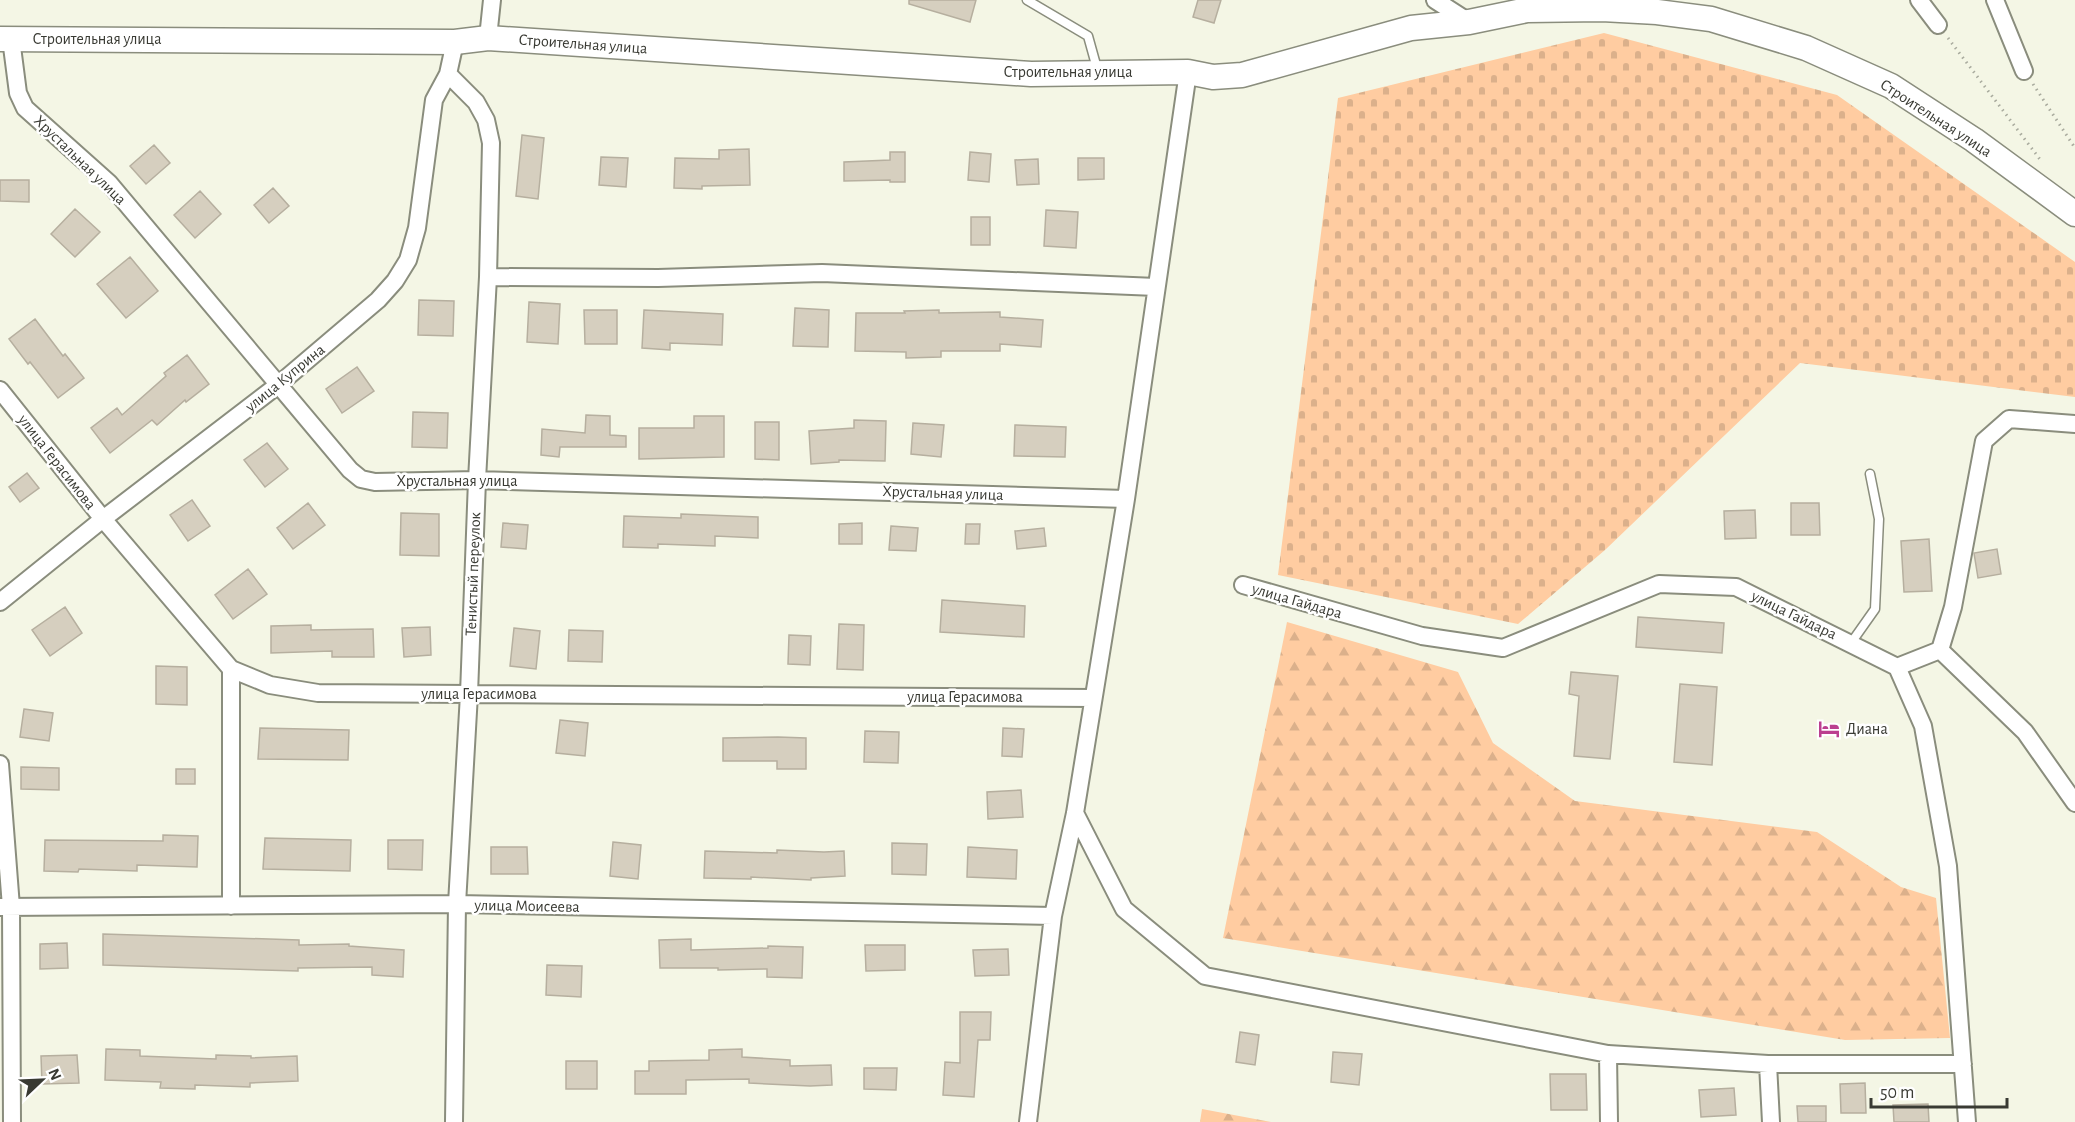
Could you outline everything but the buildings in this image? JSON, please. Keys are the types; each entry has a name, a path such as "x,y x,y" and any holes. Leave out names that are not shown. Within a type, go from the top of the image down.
{"main road":[{"name":"Строительная улица","path":"6,39 455,42 488,38 1031,74 1188,72 1213,77 1242,75 1412,28 1469,22 1527,10 1600,5 1711,19 1806,48 1891,86 1974,140 2075,214"}],"street":[{"path":"488,38 492,0"},
{"path":"1435,0 1469,22"},
{"path":"1920,0 1938,25"},
{"path":"1995,0 2024,71"},
{"name":"Хрустальная улица","path":"6,39 18,93 25,108 109,183 350,470 361,479 375,482 477,480 1126,499"},
{"path":"448,74 455,42"},
{"path":"1028,1122 1053,916 1075,813 1126,499 1188,72"},
{"name":"улица Куприна","path":"0,602 103,519 278,385 378,300 395,281 408,260 417,228 434,100 448,74"},
{"name":"Тенистый переулок","path":"448,74 476,102 486,120 491,143 488,277 457,904 454,1122"},
{"path":"488,277 658,278 822,273 1156,287"},
{"name":"улица Герасимова","path":"0,390 103,519 231,669 270,684 318,693 1093,698"},
{"path":"1940,650 1953,607 1984,441 2008,419 2075,424"},
{"name":"улица Гайдара","path":"1243,585 1422,636 1503,648 1659,584 1736,587 1897,667"},
{"path":"1940,650 1897,667 1923,726 1948,866 1967,1122"},
{"path":"1940,650 2025,732 2075,803"},
{"path":"231,669 231,906"},
{"path":"0,764 12,1122"},
{"path":"1075,813 1124,909 1205,976 1608,1054 1768,1064 1963,1064"},
{"name":"улица Моисеева","path":"6,907 457,904 1053,916"},
{"path":"1608,1054 1609,1122"},
{"path":"1768,1064 1771,1122"}],"lane":[{"path":"1027,0 1088,36 1098,73"},
{"path":"1851,643 1875,609 1879,519 1870,474"}],"path":[{"path":"1938,25 2046,168"},
{"path":"2024,71 2075,148"}],"green space":[{"path":"1604,33 1837,95 2075,262 2075,397 1800,363 1605,550 1518,624 1278,575 1338,98"},
{"path":"1287,622 1458,672 1493,743 1575,801 1817,832 1901,887 1936,898 1950,1038 1845,1040 1223,938"},
{"path":"1202,1109 1271,1122 1200,1122"}],"place":[{"name":"Диана","path":"1829,729"}]}
